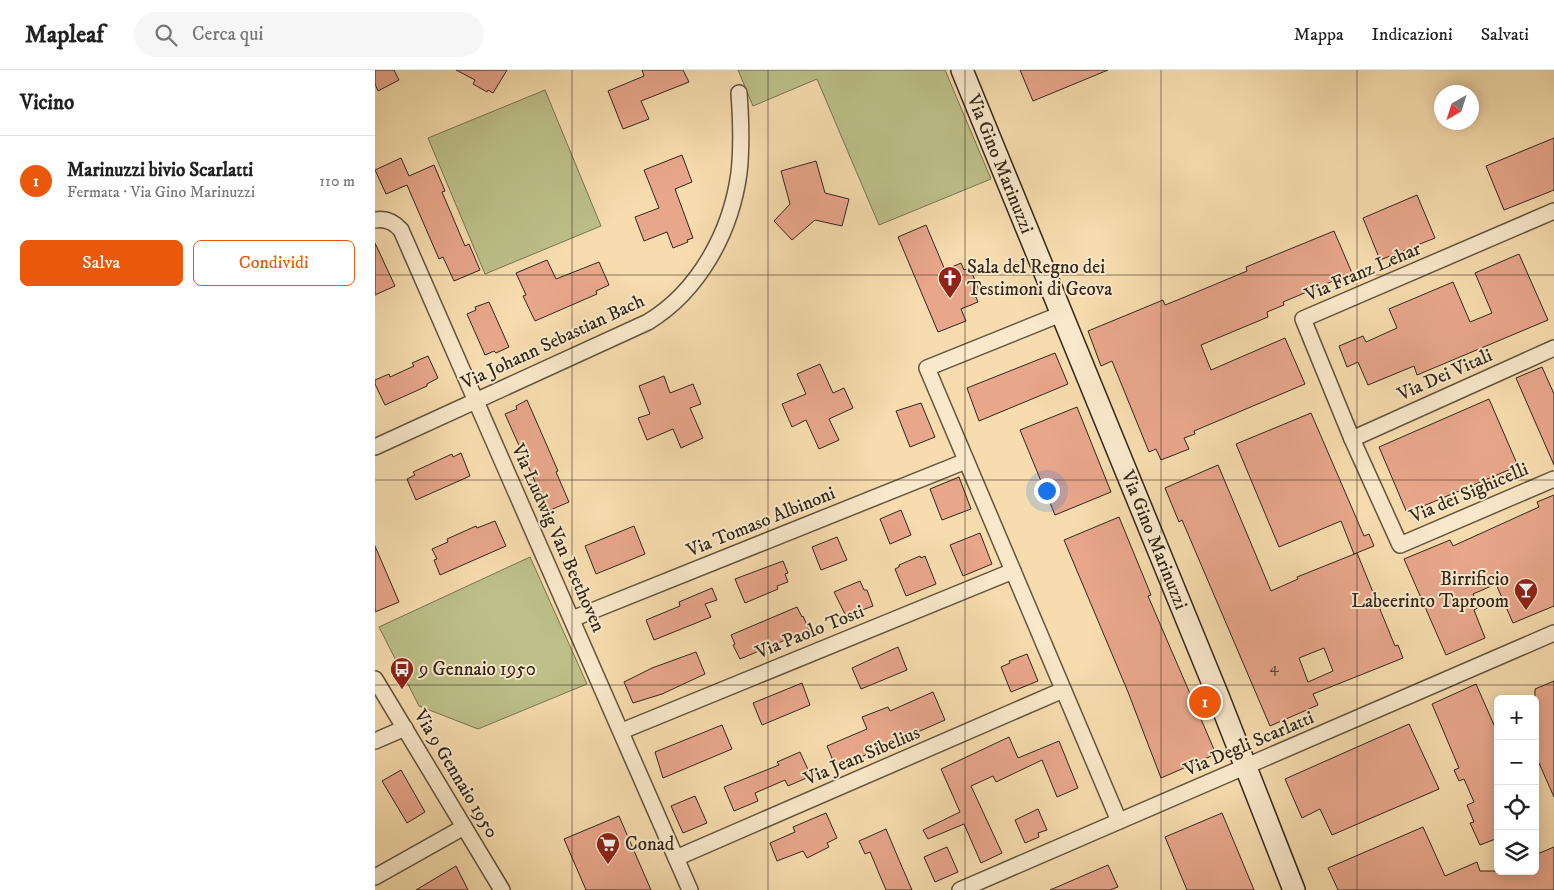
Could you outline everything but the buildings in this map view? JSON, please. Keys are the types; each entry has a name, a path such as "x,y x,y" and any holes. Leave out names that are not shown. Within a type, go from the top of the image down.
{"street":[{"name":"Via Gino Marinuzzi","path":"962,70 1215,686 1294,890"},
{"name":"Via Johann Sebastian Bach","path":"375,447 647,322 665,311 693,283 714,252 732,203 739,174 742,136 739,93"},
{"name":"Via Franz Lehar","path":"1399,545 1352,439 1303,319 1554,211"},
{"name":"Via Ludwig Van Beethoven","path":"375,220 387,220 394,223 401,230 690,890"},
{"path":"1061,314 927,368 1119,821"},
{"name":"Via Dei Vitali","path":"1352,439 1554,348"},
{"name":"Via Tomaso Albinoni","path":"572,619 966,461"},
{"name":"Via dei Sighicelli","path":"1399,545 1554,479"},
{"name":"Via Paolo Tosti","path":"622,731 1013,571"},
{"name":"Via Degli Scarlatti","path":"960,890 1554,634"},
{"name":"Via 9 Gennaio 1950","path":"375,679 502,890"},
{"name":"Via Jean Sibelius","path":"676,858 1063,690"},
{"path":"375,741 405,728"},
{"path":"375,876 464,827"}],"green space":[{"path":"738,70 945,70 991,179 879,225 817,79 753,106"},
{"path":"545,90 601,226 485,274 428,138"},
{"path":"530,557 587,684 478,729 419,706 379,627"}],"place":[{"name":"Sala del Regno dei Testimoni di Geova","path":"950,299"},
{"name":"Birrificio Labeerinto Taproom","path":"1526,611"},
{"name":"9 Gennaio 1950","path":"402,690"},
{"name":"Marinuzzi bivio Scarlatti","path":"1205,702"},
{"name":"Conad","path":"608,865"}]}
